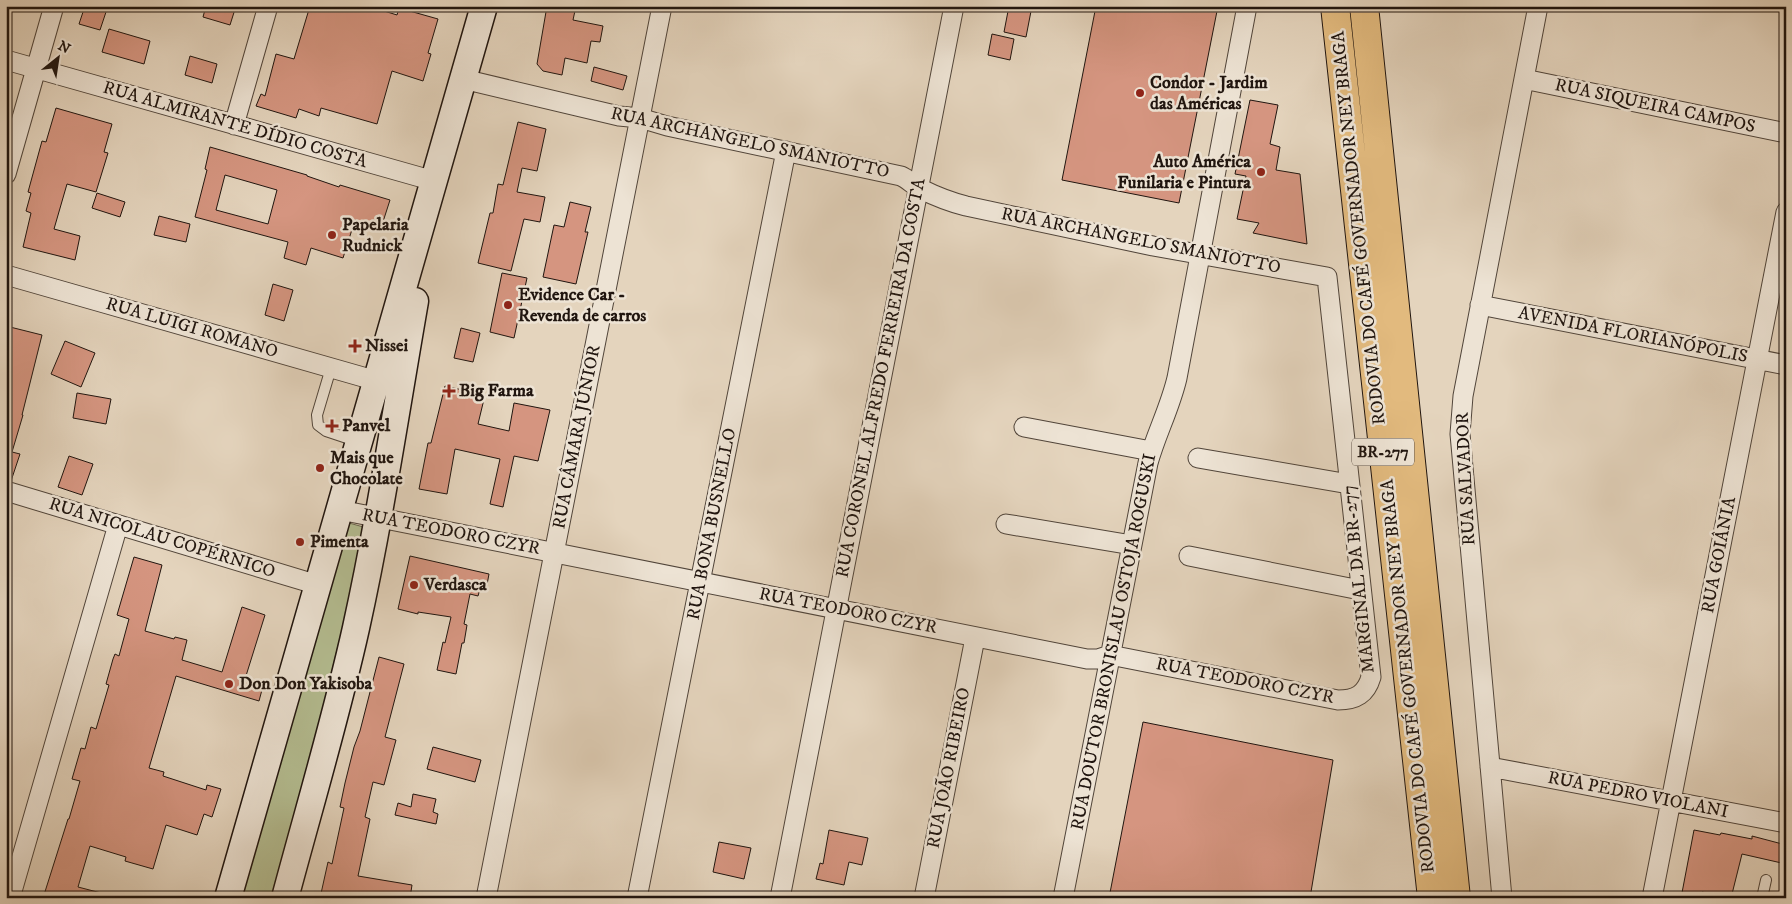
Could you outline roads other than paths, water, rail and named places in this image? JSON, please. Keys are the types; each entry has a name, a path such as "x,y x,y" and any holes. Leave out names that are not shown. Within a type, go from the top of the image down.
{"highway":[{"name":"RODOVIA DO CAFÉ GOVERNADOR NEY BRAGA","path":"1334,6 1432,898"},
{"name":"RODOVIA DO CAFÉ GOVERNADOR NEY BRAGA","path":"1364,6 1456,898"}],"main road":[{"path":"228,898 484,6"},
{"path":"285,898 348,662 377,518 430,216 434,181"}],"street":[{"path":"6,174 54,6"},
{"path":"234,125 268,6"},
{"name":"RUA CÂMARA JÚNIOR","path":"486,898 662,6"},
{"name":"RUA CORONEL ALFREDO FERREIRA DA COSTA","path":"780,898 954,6"},
{"name":"RUA DOUTOR BRONISLAU OSTOJA ROGUSKI","path":"1063,898 1151,451 1174,393 1247,6"},
{"name":"RUA SALVADOR","path":"1502,898 1460,434 1463,396 1538,6"},
{"name":"RUA ALMIRANTE DÍDIO COSTA","path":"6,60 434,181"},
{"name":"RUA ARCHANGELO SMANIOTTO","path":"463,79 619,116 640,118 667,126 900,176 910,180 918,188 940,198 966,206 1153,246 1326,277"},
{"name":"RUA SIQUEIRA CAMPOS","path":"1524,79 1786,133"},
{"name":"RUA BONA BUSNELLO","path":"637,898 786,151"},
{"name":"RUA GOIÂNIA","path":"1652,898 1786,212"},
{"name":"RUA LUIGI ROMANO","path":"6,276 377,381"},
{"name":"MARGINAL DA BR-277","path":"1326,277 1371,677 1369,685 1356,698"},
{"name":"AVENIDA FLORIANÓPOLIS","path":"1480,305 1786,365"},
{"path":"1024,427 1151,451"},
{"path":"1198,458 1349,484"},
{"name":"RUA NICOLAU COPÉRNICO","path":"6,491 318,585"},
{"name":"RUA TEODORO CZYR","path":"340,510 1087,659 1098,659 1110,655 1338,700 1356,698"},
{"path":"1006,524 1132,545"},
{"path":"10,898 118,525"},
{"path":"1189,556 1360,590"},
{"name":"RUA JOÃO RIBEIRO","path":"924,898 975,638"},
{"name":"RUA PEDRO VIOLANI","path":"1490,767 1786,824"}],"lane":[{"path":"331,368 317,415 318,425 326,431 359,442"},
{"path":"1762,898 1766,880"}],"place":[{"name":"Condor - Jardim das Américas","path":"1140,93"},
{"name":"Auto América Funilaria e Pintura","path":"1261,172"},
{"name":"Papelaria Rudnick","path":"332,235"},
{"name":"Evidence Car - Revenda de carros","path":"508,305"},
{"name":"Nissei","path":"355,346"},
{"name":"Big Farma","path":"449,391"},
{"name":"Panvel","path":"332,426"},
{"name":"Mais que Chocolate","path":"320,468"},
{"name":"Pimenta","path":"300,542"},
{"name":"Verdasca","path":"414,585"},
{"name":"Don Don Yakisoba","path":"229,684"}]}
